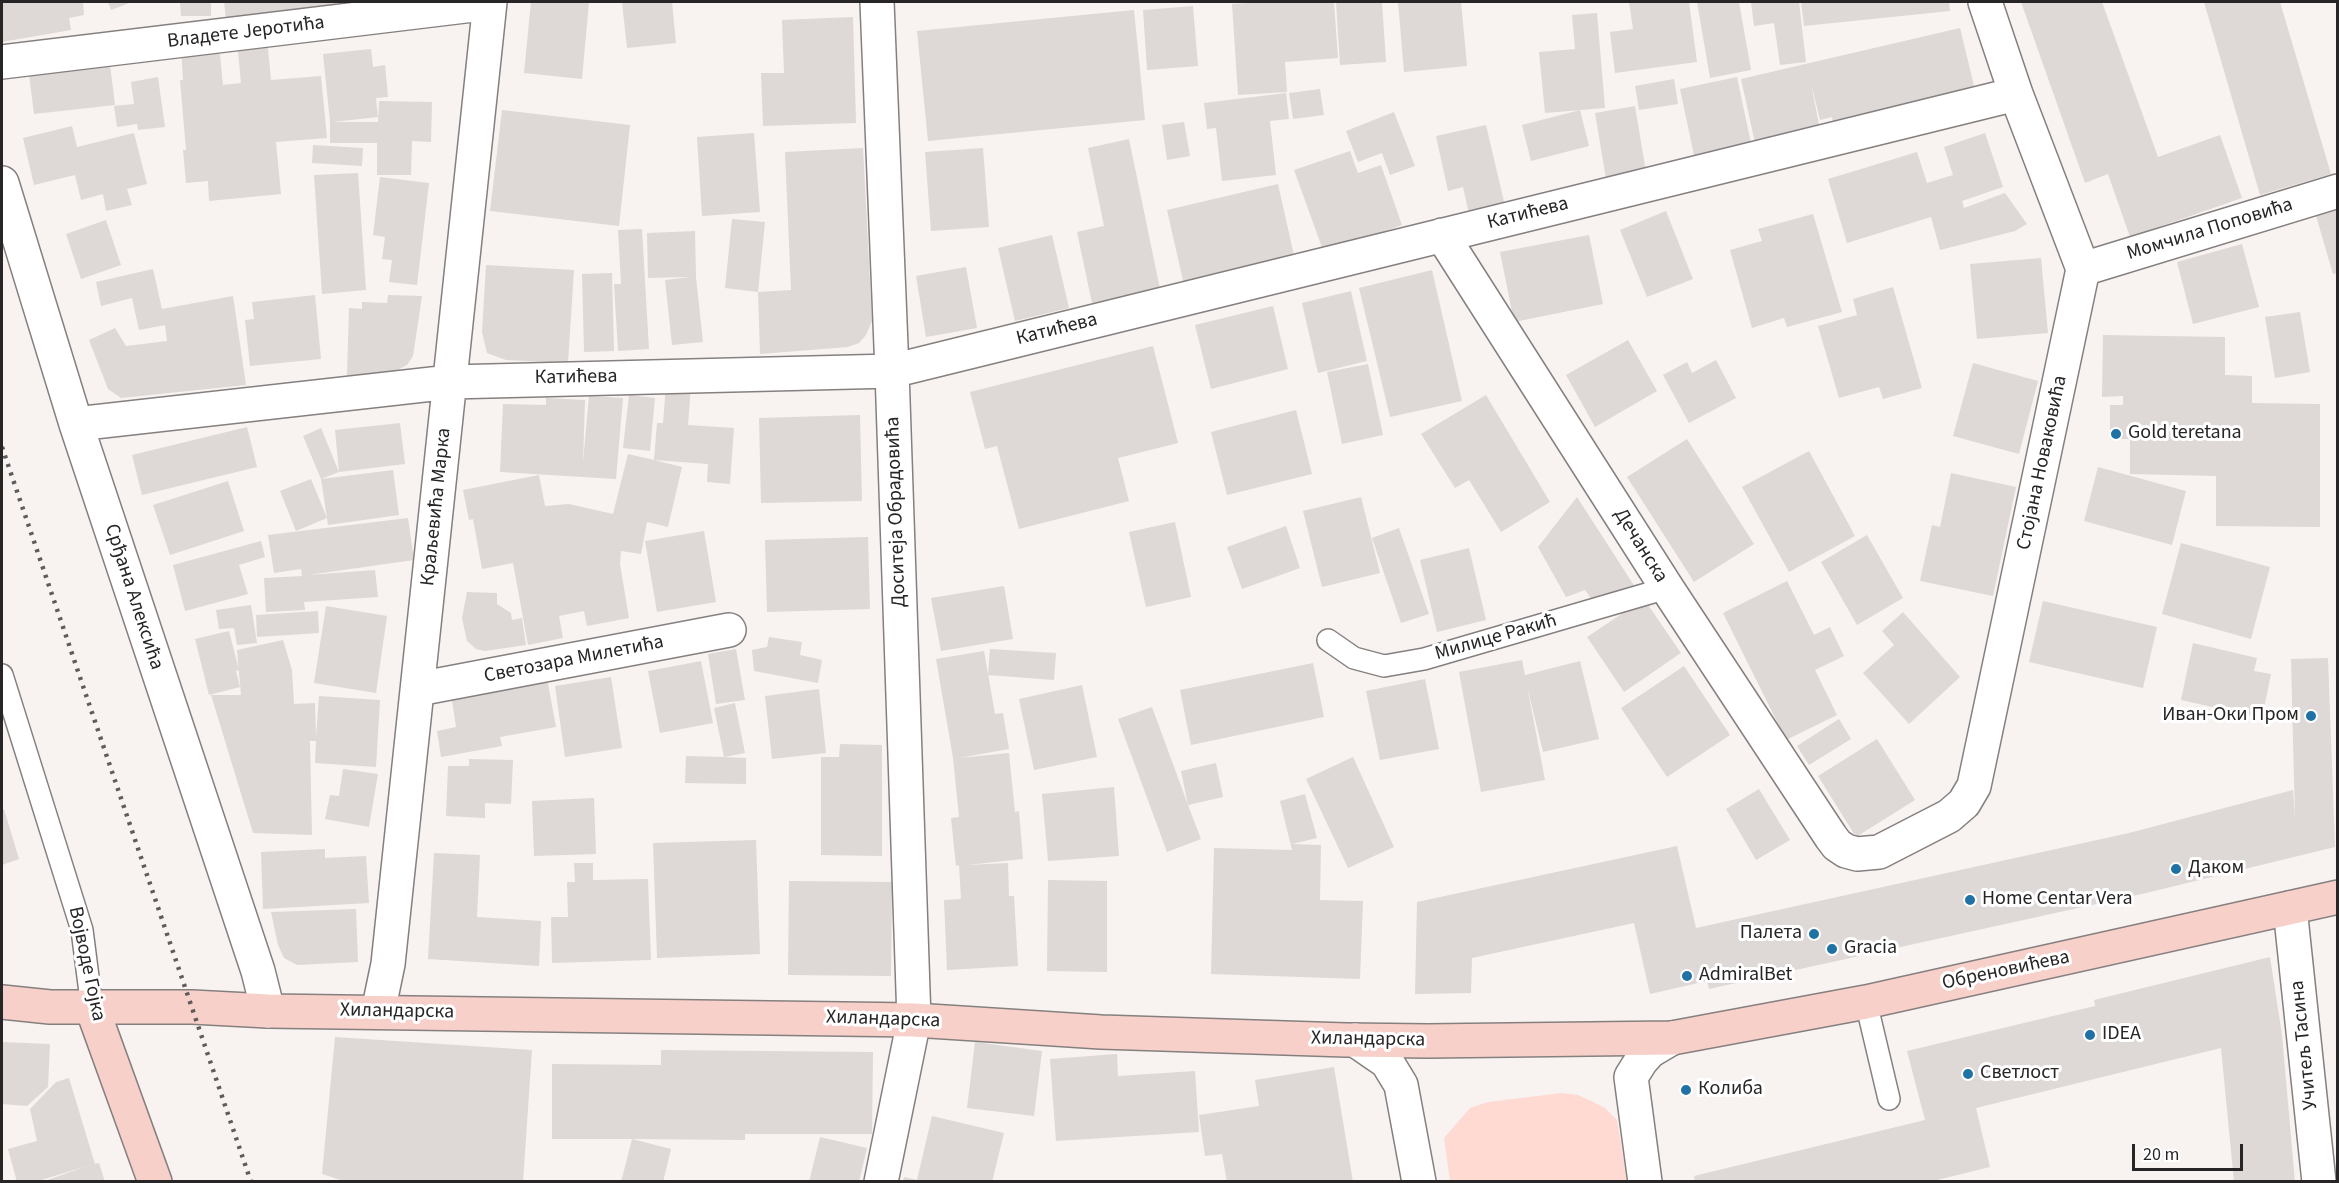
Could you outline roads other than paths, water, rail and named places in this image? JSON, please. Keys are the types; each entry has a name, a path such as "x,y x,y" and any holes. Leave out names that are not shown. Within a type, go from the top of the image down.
{"street":[{"name":"Владете Јеротића","path":"2,62 490,2"},
{"name":"Краљевића Марка","path":"378,1012 387,964 418,689 490,2"},
{"name":"Доситеја Обрадовића","path":"881,1182 914,1020 892,371 885,2"},
{"path":"1985,2 2016,94 2083,269"},
{"name":"Катићева","path":"76,424 450,382 892,371 2016,94"},
{"name":"Срђана Алексића","path":"2,183 76,424 258,971 268,1011"},
{"name":"Момчила Поповића","path":"2083,269 2324,199"},
{"name":"Дечанска","path":"1442,235 1667,588 1831,837 1846,851"},
{"name":"Стојана Новаковића","path":"1846,851 1857,854 1880,852 1949,816 1964,803 1974,786 2083,269"},
{"name":"Светозара Милетића","path":"418,689 729,630"},
{"name":"Обреновићева","path":"1672,1038 1866,1002 2337,897"},
{"name":"Учитељ Тасина","path":"2290,908 2319,1182"},
{"name":"Хиландарска","path":"2,1002 42,1007 192,1007 268,1011 914,1020 1101,1032 1428,1041 1611,1058 1672,1038"},
{"name":"Војводе Гојка","path":"93,1008 155,1182"},
{"path":"1645,1182 1611,1058 1641,1061 1650,1051 1672,1038"},
{"path":"1355,1040 1387,1062 1401,1085 1419,1182"},
{"path":"1401,1085 1411,1062 1428,1041"}],"lane":[{"name":"Милице Ракић","path":"1328,640 1354,658 1384,666 1424,659 1667,588"},
{"name":"Војводе Гојка","path":"2,675 82,930 93,1008"},
{"path":"1866,1002 1889,1099"}],"railway":[{"path":"2,447 251,1182"}],"place":[{"name":"Gold teretana","path":"2116,434"},
{"name":"Иван-Оки Пром","path":"2311,716"},
{"name":"Даком","path":"2176,869"},
{"name":"Home Centar Vera","path":"1970,900"},
{"name":"Палета","path":"1814,934"},
{"name":"Gracia","path":"1832,949"},
{"name":"AdmiralBet","path":"1687,976"},
{"name":"IDEA","path":"2090,1035"},
{"name":"Светлост","path":"1968,1074"},
{"name":"Колиба","path":"1686,1090"}]}
